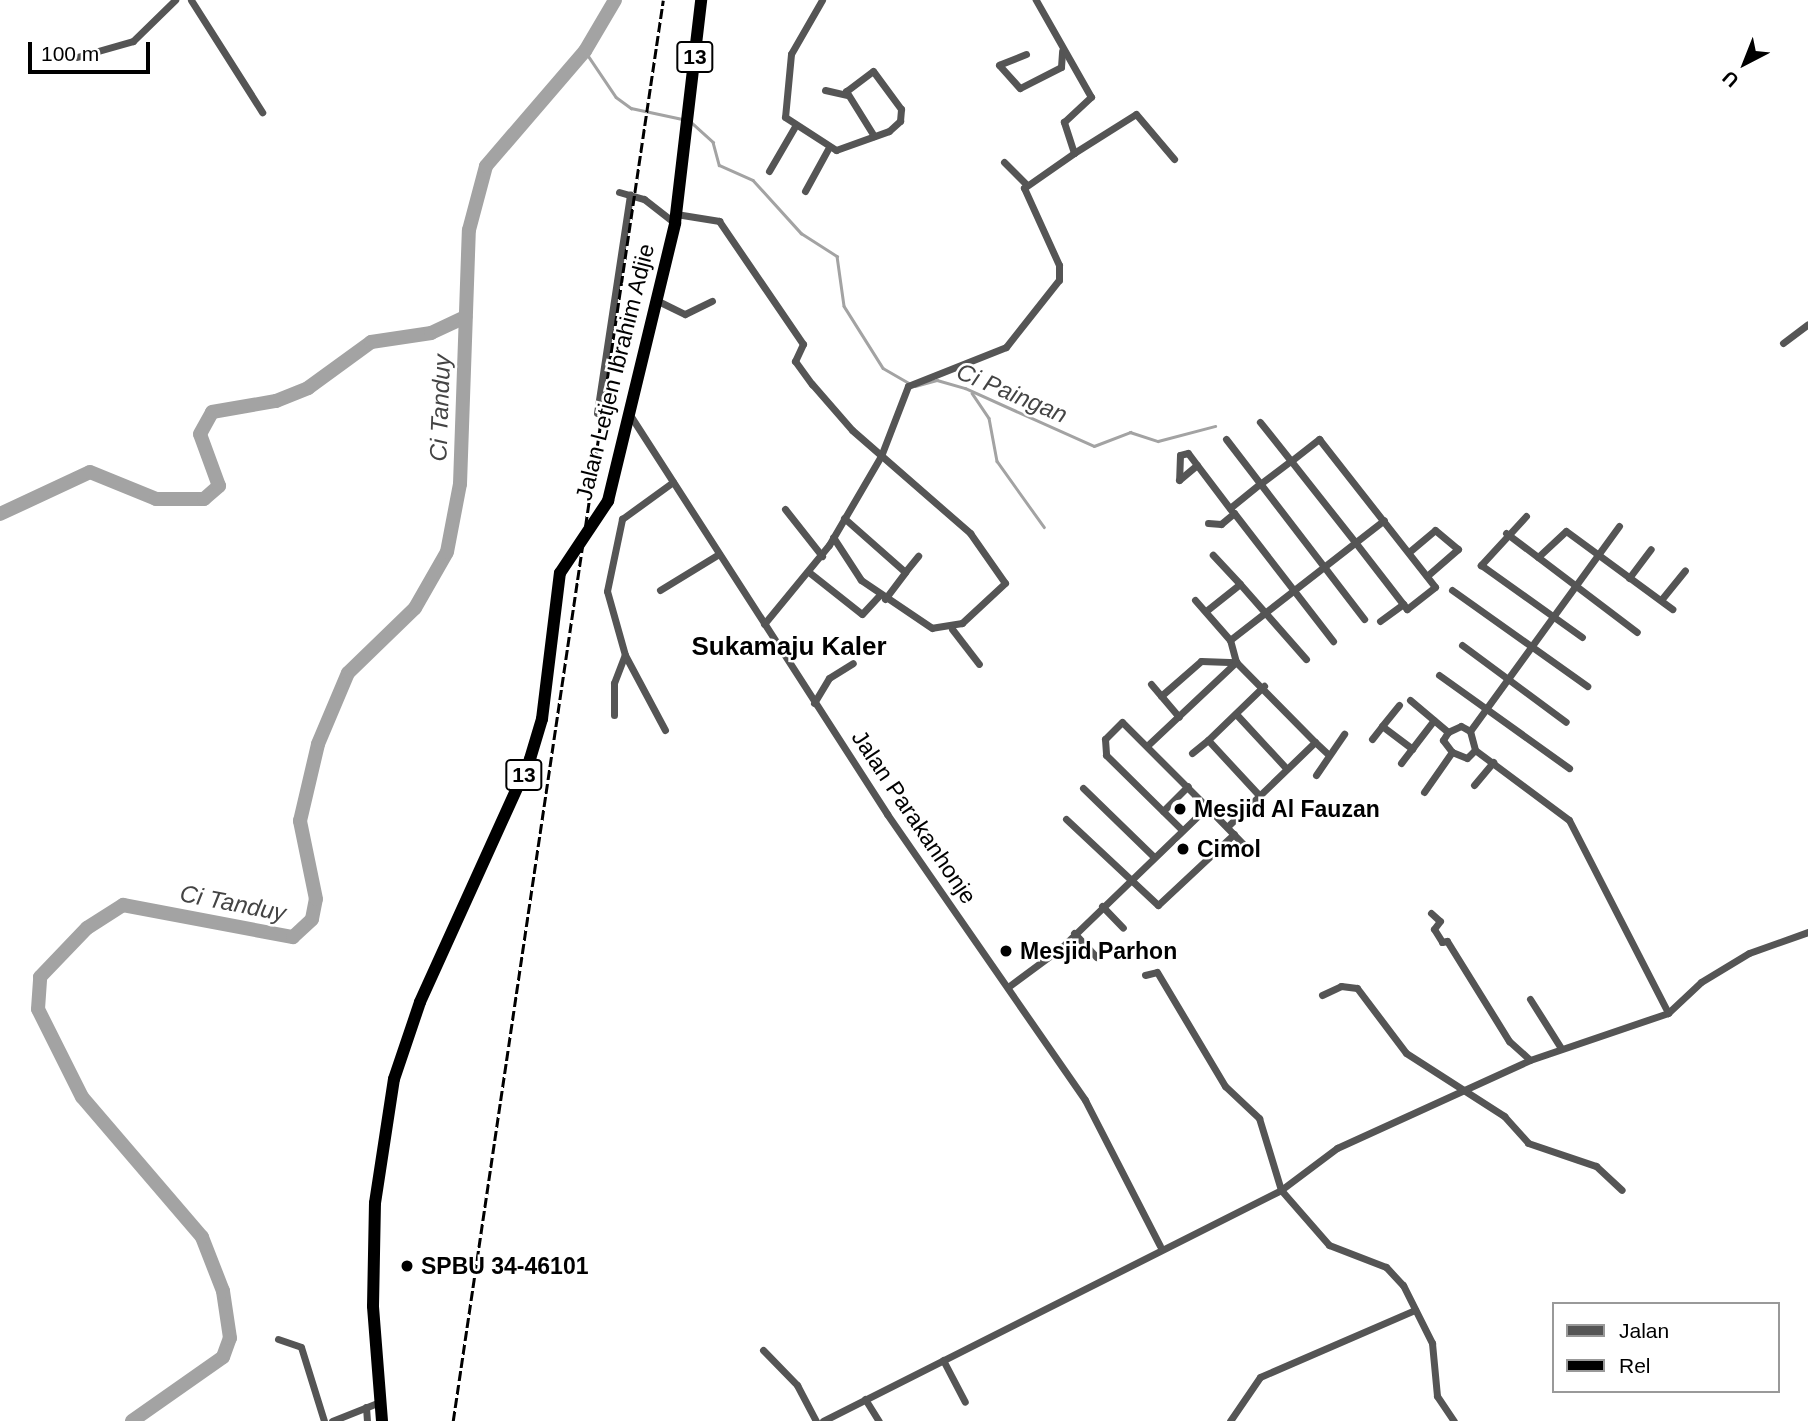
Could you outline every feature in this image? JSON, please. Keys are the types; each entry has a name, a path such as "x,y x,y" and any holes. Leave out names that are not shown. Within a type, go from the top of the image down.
{"highway":[{"name":"Jalan Letjen Ibrahim Adjie","path":"382,1421 375,1203 394,1079 420,1002 530,758 560,573 608,501 675,218 688,128 701,0"}],"street":[{"path":"77,57 132,41 175,0"},
{"path":"191,0 262,112"},
{"path":"822,0 788,67 785,112 793,128 828,149"},
{"path":"1036,0 1091,97 1064,122 1074,153"},
{"path":"1026,54 999,65 1020,88 1061,67 1062,50"},
{"path":"805,191 828,149 874,136 900,121 895,98 873,71 849,86 847,95"},
{"path":"825,90 847,95 874,136"},
{"path":"1026,184 1136,114 1174,159"},
{"path":"769,171 793,128"},
{"path":"1004,162 1026,184"},
{"path":"764,624 810,573 844,519 881,456 910,384 1000,351 1055,288 1059,265 1024,200 1026,184"},
{"path":"619,192 630,194 675,218 719,221 803,344 795,361 881,456 945,508 1005,578 951,629"},
{"path":"597,413 630,194"},
{"path":"656,300 685,314 712,301"},
{"path":"1783,343 1808,324"},
{"name":"Jalan Parakanhonje","path":"629,413 814,703 1085,1100 1160,1246"},
{"path":"1208,523 1221,524 1260,484 1291,461 1319,439 1435,587 1407,609 1355,542 1291,461 1260,422"},
{"path":"1226,439 1364,619"},
{"path":"1197,465 1333,641"},
{"path":"665,730 625,655 607,591 620,526 631,509 673,482"},
{"path":"785,509 821,556"},
{"path":"1526,516 1506,533 1481,565 1582,638"},
{"path":"844,519 905,572"},
{"path":"1230,640 1384,520"},
{"path":"1470,731 1619,526"},
{"path":"1409,552 1435,530 1458,549 1427,576"},
{"path":"1538,557 1566,531 1672,609"},
{"path":"1506,533 1637,632"},
{"path":"833,537 856,573 882,597 918,624 951,629 979,664"},
{"path":"1629,578 1651,549"},
{"path":"660,590 719,554"},
{"path":"1213,555 1306,659"},
{"path":"862,614 882,597 918,556"},
{"path":"1661,600 1685,570"},
{"path":"810,573 862,614 867,622"},
{"path":"1206,611 1240,584"},
{"path":"1452,590 1587,686"},
{"path":"1195,600 1230,640 1236,662 1264,686 1329,755"},
{"path":"1380,621 1403,604"},
{"path":"1462,645 1566,722"},
{"path":"614,715 614,683 625,655"},
{"path":"1161,696 1202,661 1236,662"},
{"path":"1149,744 1236,662"},
{"path":"814,703 829,678 853,663"},
{"path":"1439,675 1569,768"},
{"path":"1151,684 1179,717"},
{"path":"1192,753 1264,686"},
{"path":"1410,700 1448,732"},
{"path":"1372,739 1399,705"},
{"path":"1236,714 1285,767"},
{"path":"1401,763 1434,720"},
{"path":"1182,830 1104,750 1105,739 1124,721 1245,846"},
{"path":"1382,726 1412,749"},
{"path":"1475,750 1467,758 1452,752 1443,740 1448,732 1461,726 1470,731 1475,750 1569,820 1668,1013"},
{"path":"1316,775 1344,734"},
{"path":"1208,740 1257,793"},
{"path":"1227,827 1257,793 1315,742"},
{"path":"1424,792 1452,752"},
{"path":"1474,785 1493,762"},
{"path":"1163,811 1188,786"},
{"path":"1083,788 1154,857"},
{"path":"1008,987 1074,933 1207,807"},
{"path":"1066,819 1127,882 1160,905 1234,834"},
{"path":"1102,906 1123,928"},
{"path":"1431,913 1440,921 1434,928 1442,942 1447,941 1509,1041 1530,1060"},
{"path":"823,1421 1160,1246 1281,1190 1337,1148 1530,1060 1668,1013 1701,982 1749,953 1808,932"},
{"path":"1074,933 1096,957"},
{"path":"1149,972 1226,1086 1259,1118 1281,1190 1336,1251 1395,1275 1436,1353 1437,1396 1454,1421"},
{"path":"1322,995 1341,986 1357,988 1406,1053 1504,1116 1528,1143 1596,1166 1622,1190"},
{"path":"1530,999 1561,1048"},
{"path":"1230,1421 1260,1377 1415,1310"},
{"path":"278,1339 301,1347 324,1421"},
{"path":"763,1350 797,1385 816,1421"},
{"path":"943,1360 965,1402"},
{"path":"865,1399 879,1421"},
{"path":"332,1421 380,1402"},
{"path":"366,1407 367,1421"}],"waterway":[{"name":"Ci Tanduy","path":"132,1421 223,1357 230,1338 223,1291 202,1237 82,1097 38,1009 40,977 87,928 123,905 293,937 312,919 316,899 300,821 318,744 348,673 415,608 447,552 460,484 469,230 486,166 585,51 615,0"},
{"name":"Ci Paingan","path":"585,51 616,97 631,108 682,119"},
{"name":"Ci Paingan","path":"691,122 713,142 719,165 753,180 801,233 837,256 844,306 883,368 909,383"},
{"path":"0,514 90,472 156,499 204,499 219,486 200,434 212,412 276,401 308,388 371,342 431,333 466,317"},
{"name":"Ci Paingan","path":"915,386 937,380 965,388 1094,446 1130,432 1158,441 1215,426"},
{"path":"972,393 989,418 997,461 1044,527"}],"railway":[{"path":"453,1421 663,0"}],"place":[{"name":"Mesjid Al Fauzan","path":"1180,809"},
{"name":"Cimol","path":"1183,849"},
{"name":"Mesjid Parhon","path":"1006,951"},
{"name":"SPBU 34-46101","path":"407,1266"}],"district":[{"name":"Sukamaju Kaler","path":"789,647"}]}
